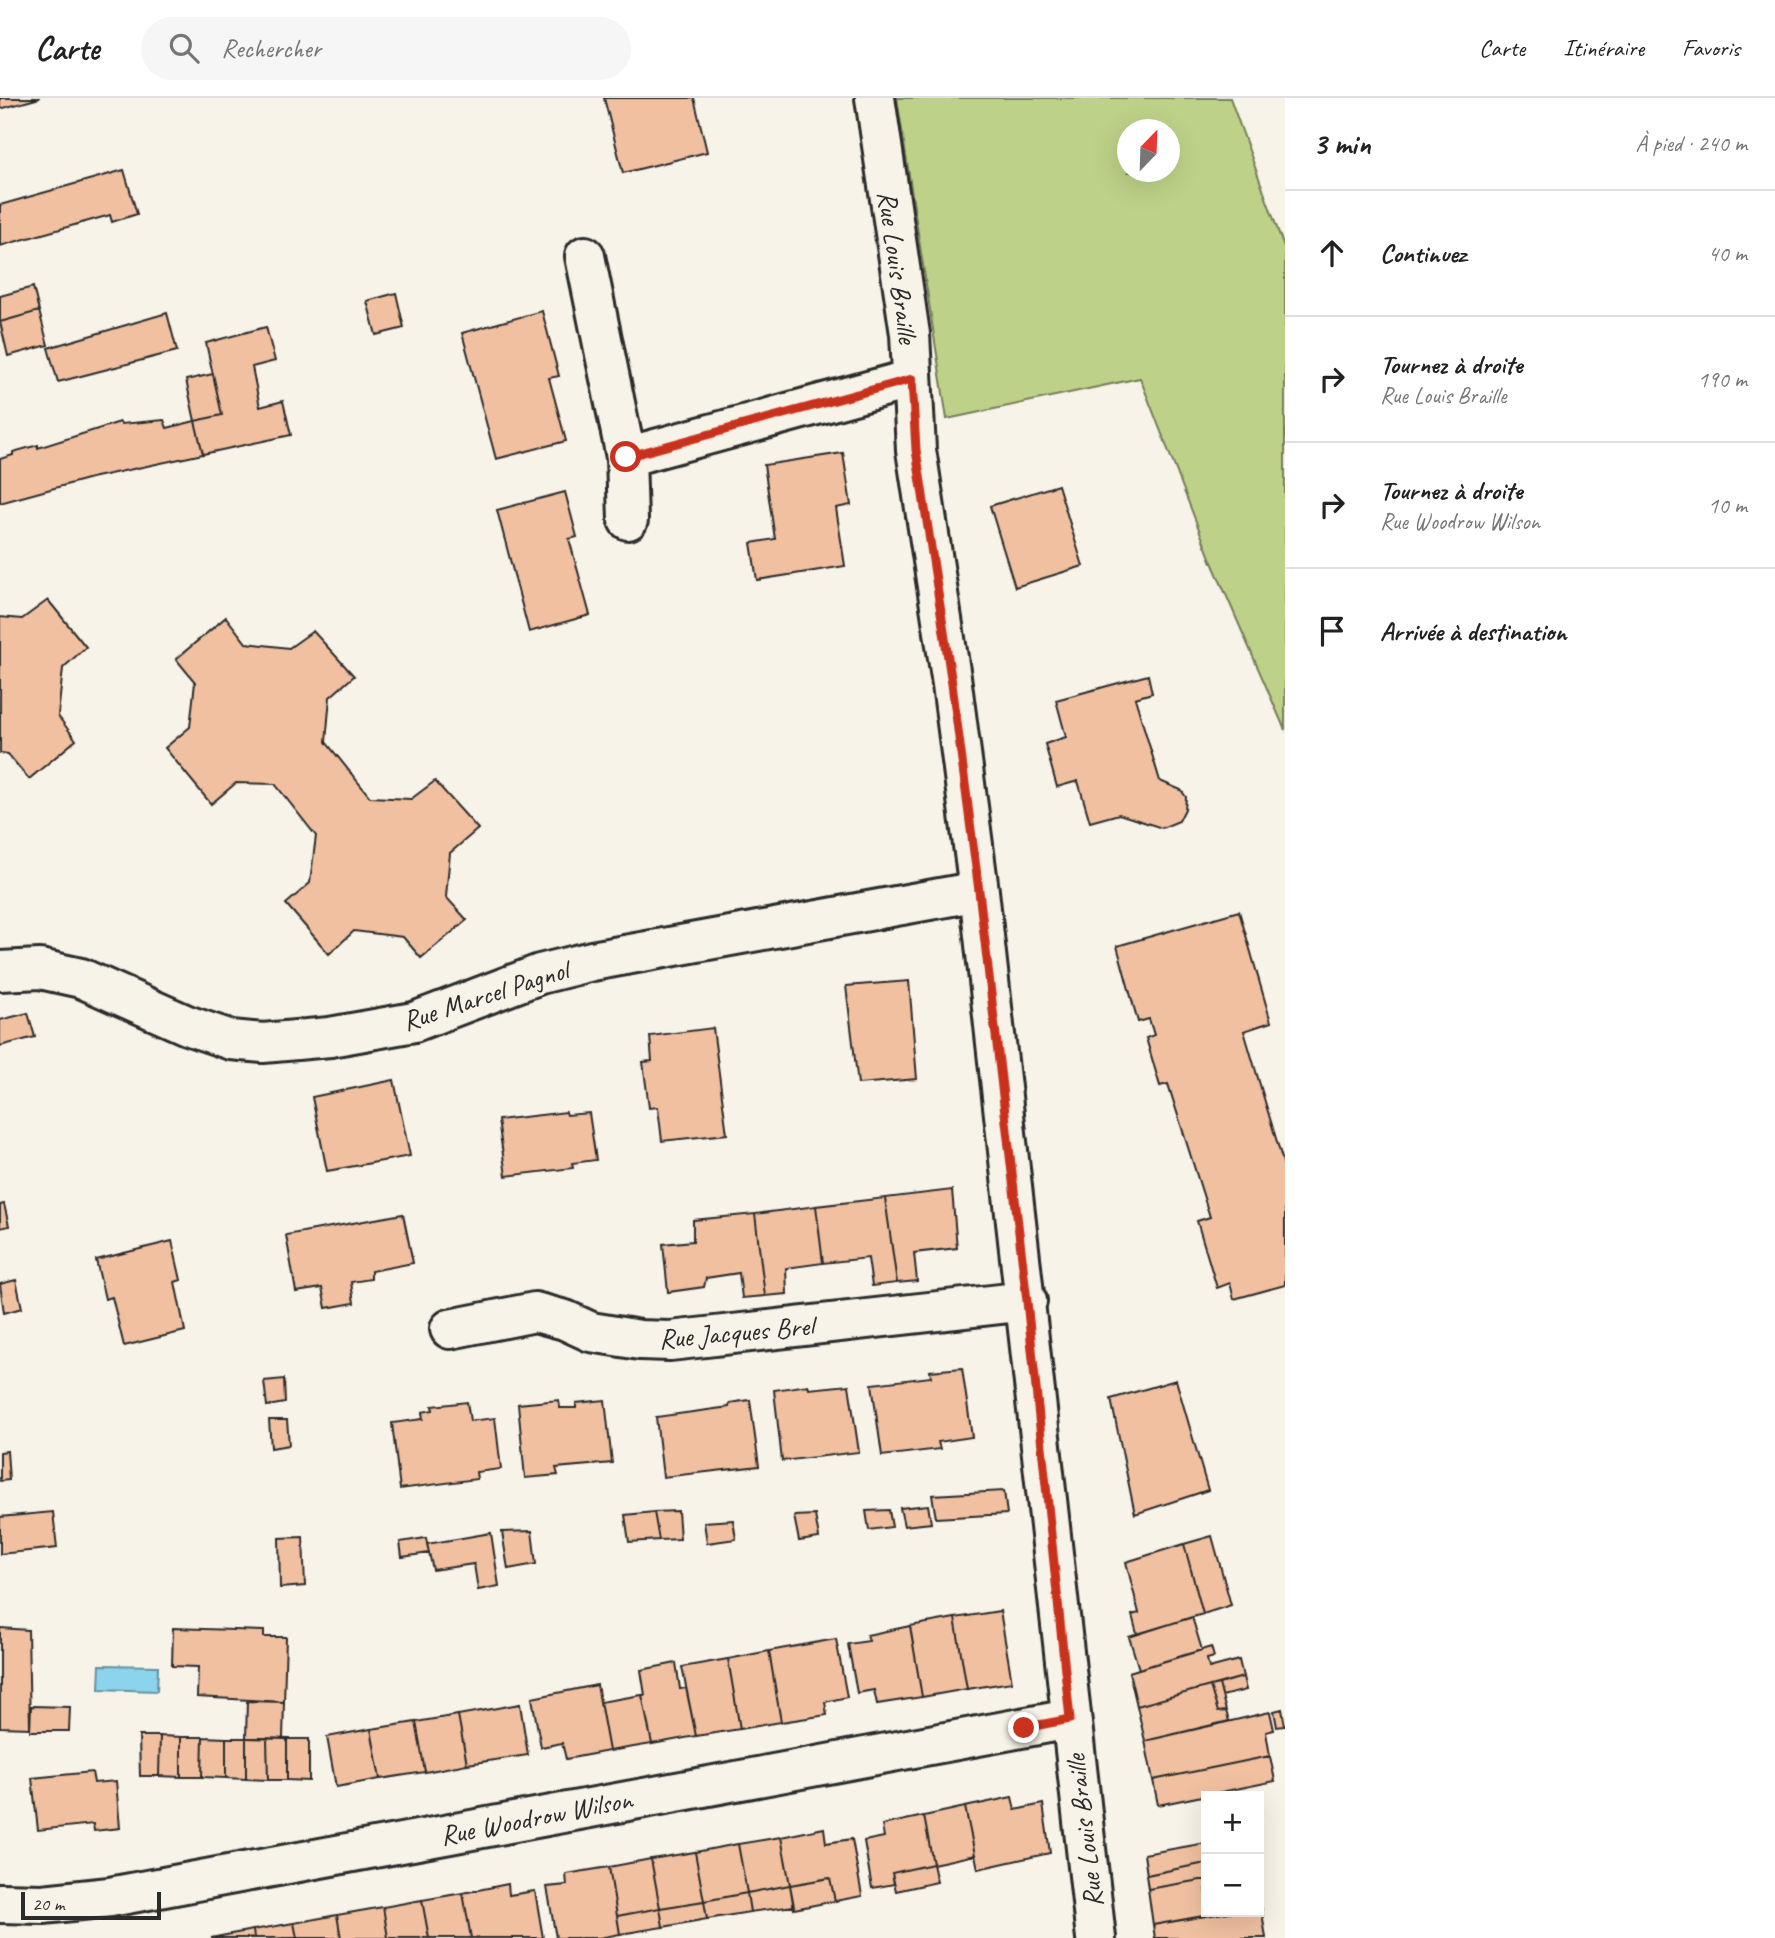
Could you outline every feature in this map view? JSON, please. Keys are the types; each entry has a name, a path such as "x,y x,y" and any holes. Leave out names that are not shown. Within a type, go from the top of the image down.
{"street":[{"name":"Rue Louis Braille","path":"875,98 906,300 916,450 952,684 979,891 1027,1301 1070,1719 1096,1938"},
{"path":"585,256 626,457 628,520"},
{"path":"626,457 912,379"},
{"name":"Rue Marcel Pagnol","path":"0,971 40,969 81,978 187,1025 230,1040 262,1043 330,1037 414,1022 540,974 592,961 979,891"},
{"name":"Rue Jacques Brel","path":"450,1329 535,1312 565,1320 591,1332 640,1340 681,1340 1027,1301"},
{"name":"Rue Woodrow Wilson","path":"0,1903 43,1904 110,1897 1070,1719"}],"green space":[{"path":"897,98 1230,98 1285,250 1285,730 1211,560 1140,378 947,419"}],"water":[{"path":"100,1665 158,1666 157,1691 99,1689"}],"building":[{"path":"0,98 40,98 0,109"},
{"path":"604,98 694,98 707,152 623,173"},
{"path":"124,170 137,214 112,222 110,215 0,246 0,205"},
{"path":"33,287 39,311 0,322 0,296"},
{"path":"396,293 404,328 376,335 367,301"},
{"path":"39,311 48,345 8,356 0,322"},
{"path":"542,311 559,376 549,378 566,441 496,459 462,333"},
{"path":"167,313 177,351 58,382 48,348"},
{"path":"266,327 275,361 252,367 260,407 283,401 291,435 203,454 195,421 222,415 206,343"},
{"path":"213,374 222,415 195,421 186,380"},
{"path":"164,420 167,428 195,421 203,454 91,478 0,503 0,459 13,455 13,452 38,445 38,448 120,422"},
{"path":"843,453 851,505 836,508 845,566 757,580 751,543 775,539 764,465"},
{"path":"1058,485 1083,566 1015,587 990,506"},
{"path":"565,492 577,537 569,539 590,615 529,632 497,510"},
{"path":"48,600 86,647 63,668 58,716 76,740 29,779 8,754 0,753 0,617 22,619"},
{"path":"226,617 246,643 289,648 313,631 354,676 330,697 326,742 370,797 411,799 435,781 478,829 450,853 446,897 467,920 421,958 403,937 354,931 329,954 286,904 310,883 316,836 275,784 236,783 211,804 165,748 190,727 195,682 176,659"},
{"path":"1148,675 1152,693 1135,698 1160,781 1181,790 1186,797 1185,809 1179,821 1162,828 1119,814 1090,822 1078,781 1057,787 1045,744 1066,737 1056,700"},
{"path":"1239,911 1271,1022 1244,1031 1285,1169 1285,1285 1234,1299 1230,1283 1217,1288 1197,1221 1210,1217 1168,1084 1160,1086 1146,1038 1154,1035 1149,1019 1138,1022 1117,946"},
{"path":"909,981 917,1079 858,1084 846,986"},
{"path":"28,1013 35,1037 0,1046 0,1020"},
{"path":"713,1028 727,1134 662,1141 658,1107 649,1108 643,1062 652,1061 650,1036"},
{"path":"394,1080 410,1156 327,1171 312,1097"},
{"path":"566,1112 567,1115 589,1113 596,1160 572,1163 573,1168 506,1176 498,1120"},
{"path":"952,1190 957,1248 914,1253 917,1281 897,1283 885,1198"},
{"path":"885,1198 897,1283 872,1286 868,1258 823,1263 816,1206"},
{"path":"4,1204 9,1226 0,1228 0,1205"},
{"path":"816,1206 823,1263 786,1268 787,1294 765,1296 755,1214"},
{"path":"403,1214 413,1263 371,1271 371,1279 351,1282 354,1303 326,1308 322,1288 296,1292 286,1235"},
{"path":"755,1214 765,1296 742,1298 739,1273 706,1278 704,1287 668,1292 663,1244 693,1241 693,1220"},
{"path":"172,1241 181,1280 175,1282 185,1331 124,1346 112,1297 105,1299 96,1260"},
{"path":"16,1280 22,1308 4,1313 0,1284"},
{"path":"962,1368 972,1437 938,1442 940,1449 882,1456 872,1384 931,1377 930,1371"},
{"path":"284,1379 285,1403 267,1406 264,1381"},
{"path":"1176,1380 1208,1490 1135,1514 1111,1399"},
{"path":"808,1385 809,1389 849,1385 859,1452 782,1461 774,1390"},
{"path":"559,1400 560,1408 576,1408 576,1403 605,1400 612,1463 556,1468 558,1475 525,1478 518,1404"},
{"path":"750,1400 759,1466 663,1477 656,1417 729,1407 730,1403"},
{"path":"467,1402 470,1421 495,1418 501,1469 476,1472 477,1479 400,1489 392,1423 423,1419 422,1412 433,1410 432,1406"},
{"path":"269,1420 287,1420 289,1445 271,1448"},
{"path":"7,1451 9,1480 0,1481 0,1452"},
{"path":"1004,1491 1007,1514 936,1518 932,1495"},
{"path":"928,1505 931,1523 904,1526 900,1508"},
{"path":"889,1510 892,1527 869,1530 866,1511"},
{"path":"678,1511 680,1539 659,1540 654,1512"},
{"path":"53,1512 57,1548 0,1554 0,1517"},
{"path":"654,1512 659,1540 629,1542 625,1515"},
{"path":"815,1515 819,1538 799,1541 794,1516"},
{"path":"733,1520 736,1539 707,1543 704,1522"},
{"path":"532,1531 536,1564 508,1569 502,1532"},
{"path":"491,1533 499,1586 478,1590 474,1564 433,1570 427,1544"},
{"path":"1212,1536 1231,1605 1203,1614 1184,1544"},
{"path":"303,1537 305,1586 280,1588 279,1538"},
{"path":"426,1538 429,1553 402,1557 400,1542"},
{"path":"1184,1544 1203,1614 1137,1634 1132,1615 1139,1613 1126,1562"},
{"path":"1000,1611 1012,1682 967,1689 955,1618"},
{"path":"1192,1617 1202,1650 1139,1669 1129,1637"},
{"path":"955,1618 967,1689 922,1697 910,1626"},
{"path":"910,1626 922,1697 877,1704 874,1690 857,1693 848,1644 869,1641 867,1635"},
{"path":"0,1628 28,1630 30,1728 0,1727"},
{"path":"173,1628 264,1631 264,1637 286,1637 284,1702 197,1697 198,1667 172,1666"},
{"path":"836,1639 847,1697 825,1702 827,1715 781,1722 769,1651"},
{"path":"1211,1647 1214,1657 1207,1659 1209,1668 1239,1660 1243,1677 1137,1706 1129,1672"},
{"path":"769,1651 781,1722 740,1729 728,1659"},
{"path":"728,1659 740,1729 696,1736 682,1667"},
{"path":"676,1663 680,1689 686,1688 696,1736 652,1744 642,1695 645,1695 641,1670"},
{"path":"1243,1677 1246,1690 1222,1696 1219,1684"},
{"path":"1219,1684 1226,1711 1218,1712 1210,1686"},
{"path":"597,1685 609,1751 566,1759 562,1743 541,1747 532,1698"},
{"path":"1210,1686 1218,1712 1226,1711 1229,1721 1145,1741 1137,1706"},
{"path":"642,1695 652,1744 609,1751 600,1702"},
{"path":"247,1701 284,1702 283,1739 246,1738"},
{"path":"520,1704 528,1755 467,1764 458,1715"},
{"path":"31,1706 70,1707 69,1731 30,1731"},
{"path":"1282,1709 1285,1726 1277,1727 1274,1711"},
{"path":"1270,1712 1274,1730 1266,1732 1270,1756 1153,1780 1145,1741"},
{"path":"458,1715 467,1764 425,1772 416,1722"},
{"path":"416,1722 425,1772 380,1779 371,1729"},
{"path":"371,1729 380,1779 336,1787 327,1737"},
{"path":"139,1736 160,1736 159,1776 140,1776"},
{"path":"160,1736 181,1737 181,1777 159,1776"},
{"path":"181,1737 203,1737 202,1777 181,1777"},
{"path":"203,1737 226,1738 226,1778 202,1777"},
{"path":"226,1738 246,1738 246,1779 226,1778"},
{"path":"246,1738 267,1738 268,1780 246,1779"},
{"path":"267,1738 287,1739 287,1780 268,1780"},
{"path":"287,1739 309,1739 309,1781 287,1780"},
{"path":"1270,1756 1275,1781 1226,1791 1201,1791 1201,1796 1158,1805 1153,1780"},
{"path":"92,1772 94,1783 116,1781 120,1828 94,1831 93,1824 38,1830 32,1778"},
{"path":"1012,1797 1015,1810 1043,1804 1050,1853 978,1869 965,1807"},
{"path":"965,1807 975,1855 933,1864 924,1816"},
{"path":"924,1816 933,1864 892,1873 894,1884 872,1888 864,1841 884,1837 882,1825"},
{"path":"824,1828 826,1843 852,1839 862,1896 835,1901 830,1878 790,1885 781,1837"},
{"path":"781,1837 790,1885 747,1893 738,1844"},
{"path":"738,1844 747,1893 704,1901 695,1852"},
{"path":"1201,1844 1201,1864 1147,1875 1144,1854"},
{"path":"695,1852 704,1901 660,1908 651,1859"},
{"path":"651,1859 660,1908 617,1916 609,1867"},
{"path":"933,1864 937,1882 896,1891 892,1873"},
{"path":"1201,1864 1201,1880 1148,1889 1146,1875"},
{"path":"609,1867 620,1934 599,1938 556,1938 547,1887 567,1885 566,1874"},
{"path":"830,1878 835,1901 794,1909 790,1885"},
{"path":"1201,1880 1201,1916 1153,1925 1148,1889"},
{"path":"508,1884 509,1895 535,1891 543,1938 471,1938 463,1893"},
{"path":"790,1885 794,1906 750,1912 747,1893"},
{"path":"463,1893 471,1938 429,1938 422,1900"},
{"path":"747,1893 750,1912 707,1919 704,1901"},
{"path":"422,1900 429,1938 388,1938 383,1907"},
{"path":"704,1901 707,1919 663,1927 660,1908"},
{"path":"383,1907 388,1938 341,1938 337,1915"},
{"path":"660,1908 663,1927 620,1934 617,1916"},
{"path":"337,1915 341,1938 297,1938 294,1923"},
{"path":"1201,1917 1263,1917 1266,1938 1155,1938 1153,1925"},
{"path":"294,1923 297,1938 254,1938 253,1930"},
{"path":"253,1930 254,1938 211,1938 231,1934"}],"route":[{"path":"626,457 912,379 916,450 952,684 979,891 1027,1301 1070,1719 1024,1728"}]}
